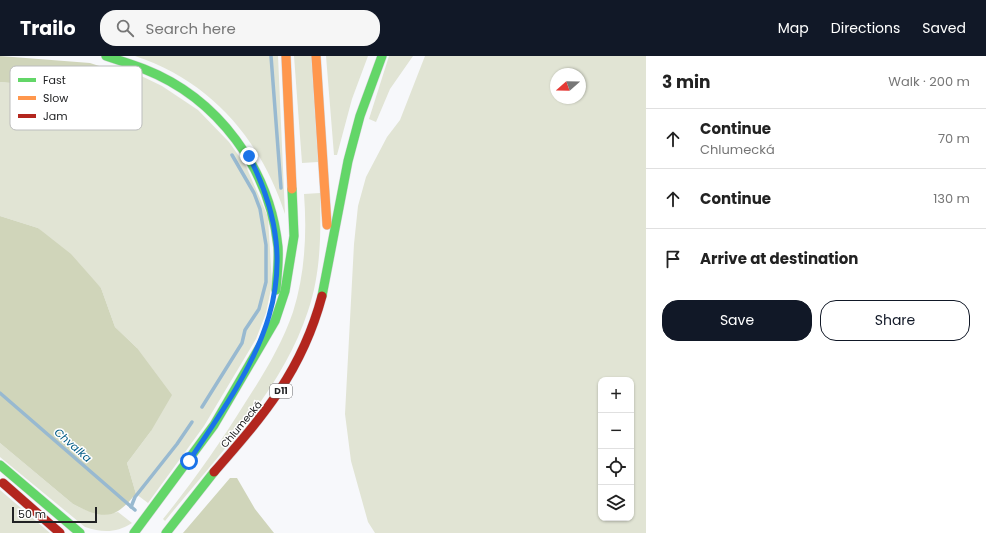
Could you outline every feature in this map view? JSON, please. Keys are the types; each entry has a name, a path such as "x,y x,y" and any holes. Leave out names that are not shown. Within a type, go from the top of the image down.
{"main road":[{"path":"106,56 135,66"},
{"path":"251,363 275,321 287,283 294,236 286,56"},
{"name":"D11","path":"316,56 327,208 323,295"},
{"path":"323,295 353,139 361,112 382,56"},
{"path":"142,68 158,74 192,95 231,132 246,151 255,169 274,224 278,270 273,305 262,339 251,363"},
{"name":"Chlumecká","path":"166,533 214,472 272,404 288,378 312,327 323,295"},
{"name":"Chlumecká","path":"134,533 189,461 214,425 251,363"},
{"path":"0,465 80,533"},
{"path":"0,481 60,533"}],"green space":[{"path":"0,56 90,63 99,66 10,66 10,83 0,82"},
{"path":"135,56 278,56 285,214 275,187 262,162 247,138 230,117 210,97 187,81 162,67"},
{"path":"294,56 311,56 318,162 302,163"},
{"path":"326,56 368,56 352,99 337,155 334,155"},
{"path":"389,56 413,56 390,89 376,122 369,119"},
{"path":"425,56 646,56 646,533 375,533 368,522 351,461 345,414 354,244 358,206 366,177 387,137 400,120"},
{"path":"142,76 162,86 198,110 229,142 246,166 268,217 272,284 266,313 256,339 204,426 148,503 136,494 127,463 151,431 137,348 115,327 101,288 38,228 0,216 0,82 10,83 10,130 142,130"},
{"path":"320,193 320,238 316,282 308,311 297,340 282,368 246,422 165,521 163,519 196,477 236,418 266,370 284,336 297,298 303,268 305,238 304,194"},
{"path":"0,216 38,228 71,254 101,288 115,327 137,348 172,395 151,431 127,463 136,494 123,507 113,514 95,514 73,504 0,443"},
{"path":"0,443 73,504 84,509 100,513 106,514 118,512 132,523 120,529 109,531 85,527 0,457"},
{"path":"230,478 237,478 255,509 274,533 183,533"},
{"path":"0,490 50,533 0,533"}],"waterway":[{"path":"271,56 281,188"},
{"path":"202,407 242,343 245,330 259,309 266,282 266,245 260,209 254,193 232,155"},
{"name":"Chvalka","path":"0,393 135,510"},
{"path":"131,507 135,497 177,444 192,422"}],"traffic: fast":[{"path":"106,56 135,66"},
{"path":"322,296 348,161 360,116 382,56"},
{"path":"142,68 171,82 195,98 217,117 236,140 252,164 264,190 273,218 278,247 276,290"},
{"path":"134,533 214,425 275,321 285,291 294,236 292,189"},
{"path":"0,465 80,533"},
{"path":"166,533 214,472"}],"traffic: slow":[{"path":"286,56 292,189"},
{"path":"316,56 327,225"}],"traffic: jam":[{"path":"214,472 265,411 292,370 314,323 322,296"},
{"path":"3,483 60,533"}],"route":[{"path":"189,461 214,425 251,363 262,339 276,293 278,281 278,246 274,224 264,190 249,156"}]}
